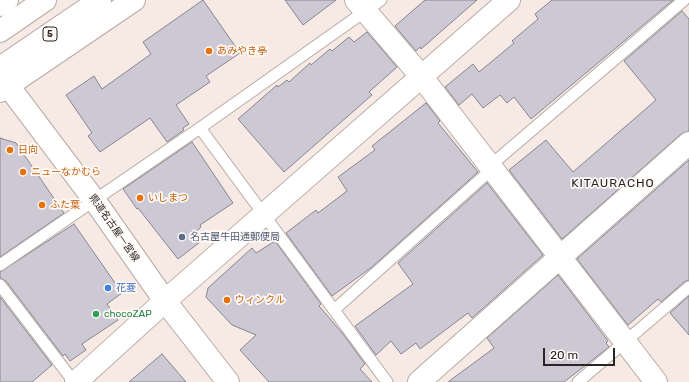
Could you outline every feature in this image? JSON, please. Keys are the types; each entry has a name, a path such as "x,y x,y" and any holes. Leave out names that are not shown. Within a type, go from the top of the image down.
{"main road":[{"path":"0,5 8,0"},
{"path":"0,31 45,0"},
{"name":"5","path":"2,80 100,0"},
{"path":"2,80 134,0"},
{"path":"75,382 165,301 509,0"},
{"path":"367,4 656,382"},
{"name":"県道名古屋一宮線","path":"2,80 95,201 165,301 228,382"},
{"path":"419,382 689,142"}],"lane":[{"path":"334,310 492,167 684,0"},
{"path":"0,265 200,128 367,4"},
{"path":"200,128 387,382"},
{"path":"0,285 75,382"},
{"path":"578,382 689,287"}],"building":[{"path":"203,0 240,53 206,76 210,82 176,105 189,124 183,128 184,130 167,142 150,118 100,152 88,136 92,133 66,95 94,76 102,89 151,54 143,42"},
{"path":"285,0 336,0 303,25"},
{"path":"425,0 477,0 421,49 420,47 416,51 395,26"},
{"path":"552,0 673,0 531,119 514,97 507,103 500,95 483,108 472,94 459,105 445,87 473,64 479,72 514,43 512,41 538,19 535,14"},
{"path":"682,11 689,19 689,131 681,134 562,239 509,170 546,140 573,172 656,100 624,61"},
{"path":"367,32 397,67 369,92 372,95 284,172 238,119 277,85 278,87 287,80 289,82 310,63 311,65 330,49 332,51 349,37 354,42"},
{"path":"426,103 440,121 438,123 478,172 372,267 332,296 286,233 316,210 318,213 347,191 338,177 375,150 372,146"},
{"path":"0,138 16,143 64,213 0,257"},
{"path":"192,142 233,203 200,225 201,227 197,231 204,239 178,259 138,208 137,209 123,189"},
{"path":"689,160 689,280 684,282 661,302 658,299 628,325 577,259"},
{"path":"487,183 543,255 472,318 468,313 420,349 416,343 401,354 391,341 376,355 355,326 413,284 398,263"},
{"path":"74,224 122,293 107,304 118,320 82,344 86,350 70,361 65,354 63,356 6,281 0,278 0,272"},
{"path":"275,241 321,304 319,306 343,334 365,364 360,369 372,382 269,382 240,350 256,335 232,325 206,297 208,288 252,248 256,253"},
{"path":"558,275 608,341 606,343 609,347 564,382 448,382 494,348 487,338"},
{"path":"689,296 689,335 670,313"},
{"path":"0,297 52,365 32,382 0,382"},
{"path":"162,354 186,382 129,382"}],"place":[{"name":"あみやき亭","path":"209,51"},
{"name":"日向","path":"10,150"},
{"name":"ニューなかむら","path":"23,172"},
{"name":"いしまつ","path":"140,198"},
{"name":"ふた葉","path":"42,205"},
{"name":"名古屋牛田通郵便局","path":"182,237"},
{"name":"花菱","path":"108,288"},
{"name":"ウィンクル","path":"227,300"},
{"name":"chocoZAP","path":"96,314"}],"district":[{"name":"KITAURACHO","path":"613,184"}]}
